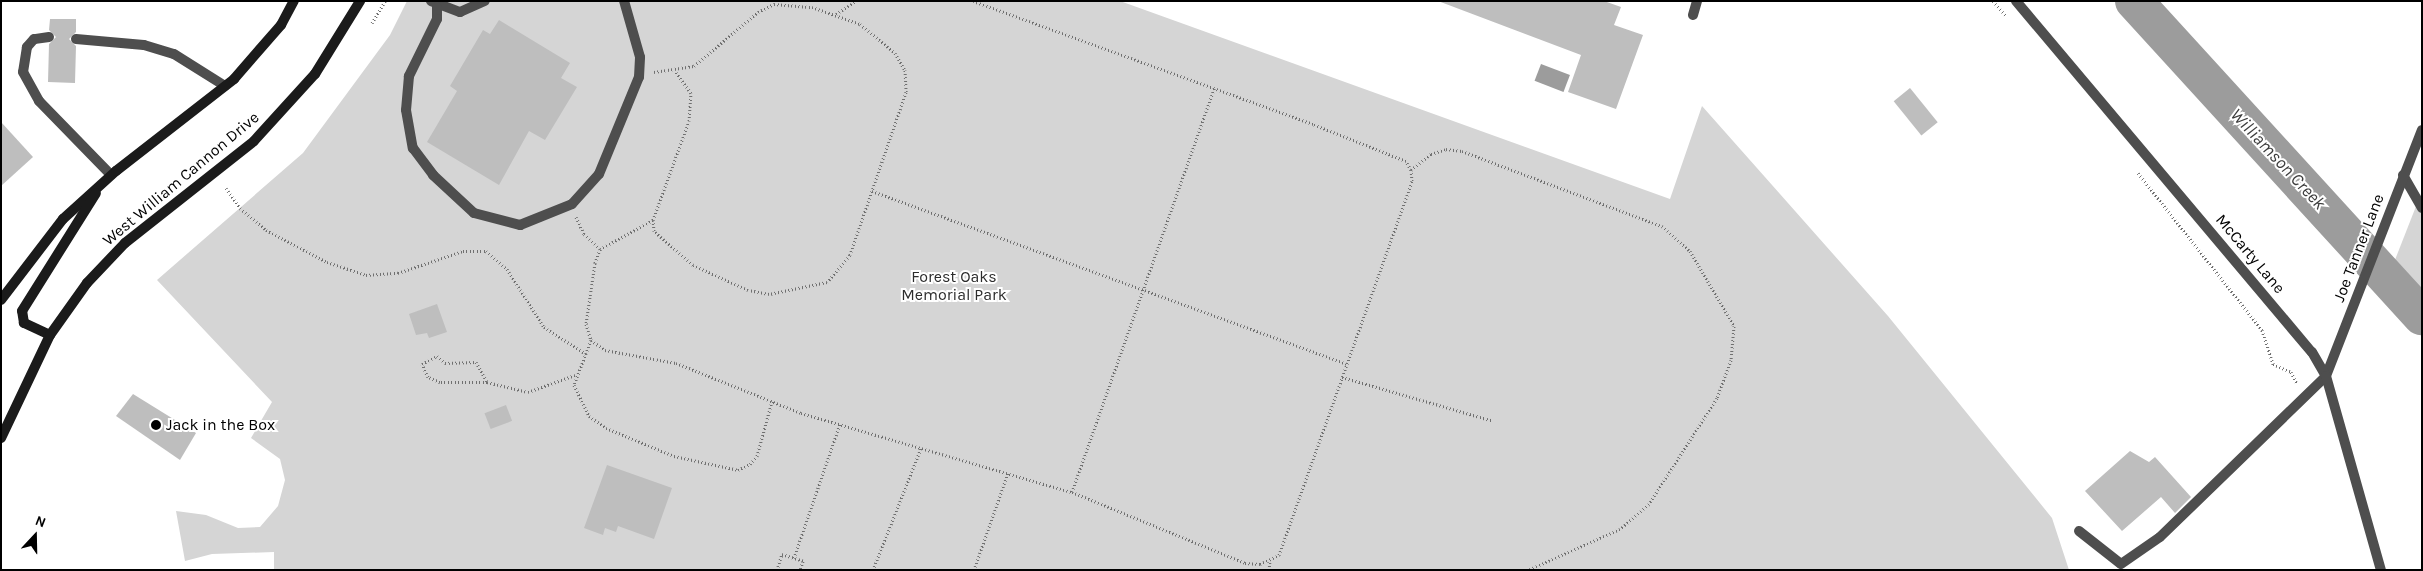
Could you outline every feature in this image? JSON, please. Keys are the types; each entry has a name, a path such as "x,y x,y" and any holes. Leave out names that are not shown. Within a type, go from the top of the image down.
{"main road":[{"path":"1,300 63,219 111,175 225,86 281,25 294,1"},
{"name":"West William Cannon Drive","path":"1,438 50,336 87,283 124,243 254,141 286,108 315,74 360,1"},
{"path":"50,336 24,322 22,311 100,185"}],"street":[{"path":"485,1 460,12 434,4 437,19 415,61 406,93 409,130 420,160 474,213 488,220 520,225 572,204 600,174 639,76 640,57 624,1"},
{"path":"1693,16 1697,1"},
{"name":"McCarty Lane","path":"2016,1 2312,352 2326,376 2381,570"},
{"path":"49,37 34,39 27,47 22,72 39,100 111,175"},
{"path":"76,39 144,45 174,54 225,86"},
{"name":"Joe Tanner Lane","path":"2326,376 2398,187 2422,130"},
{"path":"2403,175 2422,208"},
{"path":"2079,531 2121,564 2160,537 2326,376"}],"path":[{"path":"372,23 385,1"},
{"path":"836,14 856,1"},
{"path":"974,1 1215,86 1406,161 1411,170 1412,181 1342,377 1287,540 1270,561 1269,570"},
{"path":"774,4 836,14 880,38 906,70 906,92 850,255 827,282 790,292 769,294 723,282 672,250 654,231 653,220 690,121 691,93 675,71 694,66 758,12 774,4"},
{"path":"1072,492 1215,86"},
{"path":"1411,170 1431,154 1446,149 1462,151 1662,226 1690,251 1734,326 1731,360 1717,398 1649,504 1620,529 1528,570"},
{"path":"226,188 240,208 266,230 327,262 366,275 398,272 463,252 486,251 506,268 544,327 586,354"},
{"path":"872,191 1347,364"},
{"path":"572,204 584,234 600,250"},
{"path":"653,220 600,250 587,307 591,340 576,375 578,399 588,416 606,428 700,464 738,470 757,456 772,401"},
{"path":"591,340 605,350 706,373 772,401 840,424 1072,492 1245,563 1270,561"},
{"path":"488,382 476,362 445,363 437,356 422,364 428,377 440,382 488,382 528,392 576,375"},
{"path":"1342,377 1493,421"},
{"path":"794,558 840,424"},
{"path":"873,570 920,448"},
{"path":"974,570 1008,473"},
{"path":"777,570 782,554 803,561 800,570"}],"green space":[{"name":"Forest Oaks Memorial Park","path":"407,1 1120,1 1670,199 1702,106 1888,316 2052,518 2069,570 274,570 274,552 212,554 185,561 176,511 206,515 238,528 260,527 278,506 285,480 280,459 251,438 272,402 157,280 303,153 390,35"},
{"path":"2422,191 2422,292 2393,265"}],"shaded area":[{"path":"1541,64 1570,75 1563,92 1535,81"}],"building":[{"path":"1438,1 1604,1 1621,7 1614,25 1643,35 1616,109 1568,92 1581,55"},
{"path":"50,19 76,19 76,32 69,39 76,46 75,83 48,82 49,44 56,37 49,30"},
{"path":"499,20 570,63 561,78 577,87 545,140 529,131 499,185 427,142 457,91 450,86 483,30 490,34"},
{"path":"1910,88 1938,122 1921,135 1894,101"},
{"path":"1,122 33,157 1,186"},
{"path":"437,304 447,332 429,338 427,333 416,335 409,314"},
{"name":"Jack in the Box","path":"133,394 196,433 180,460 116,416"},
{"path":"506,405 512,421 491,429 485,413"},
{"path":"2130,451 2149,462 2155,457 2191,497 2175,513 2161,497 2122,531 2085,491"},
{"path":"607,465 672,488 654,539 618,526 616,532 605,528 603,535 584,528"}],"waterway":[{"name":"Williamson Creek","path":"2134,1 2422,316"}],"place":[{"name":"Jack in the Box","path":"156,425"}]}
